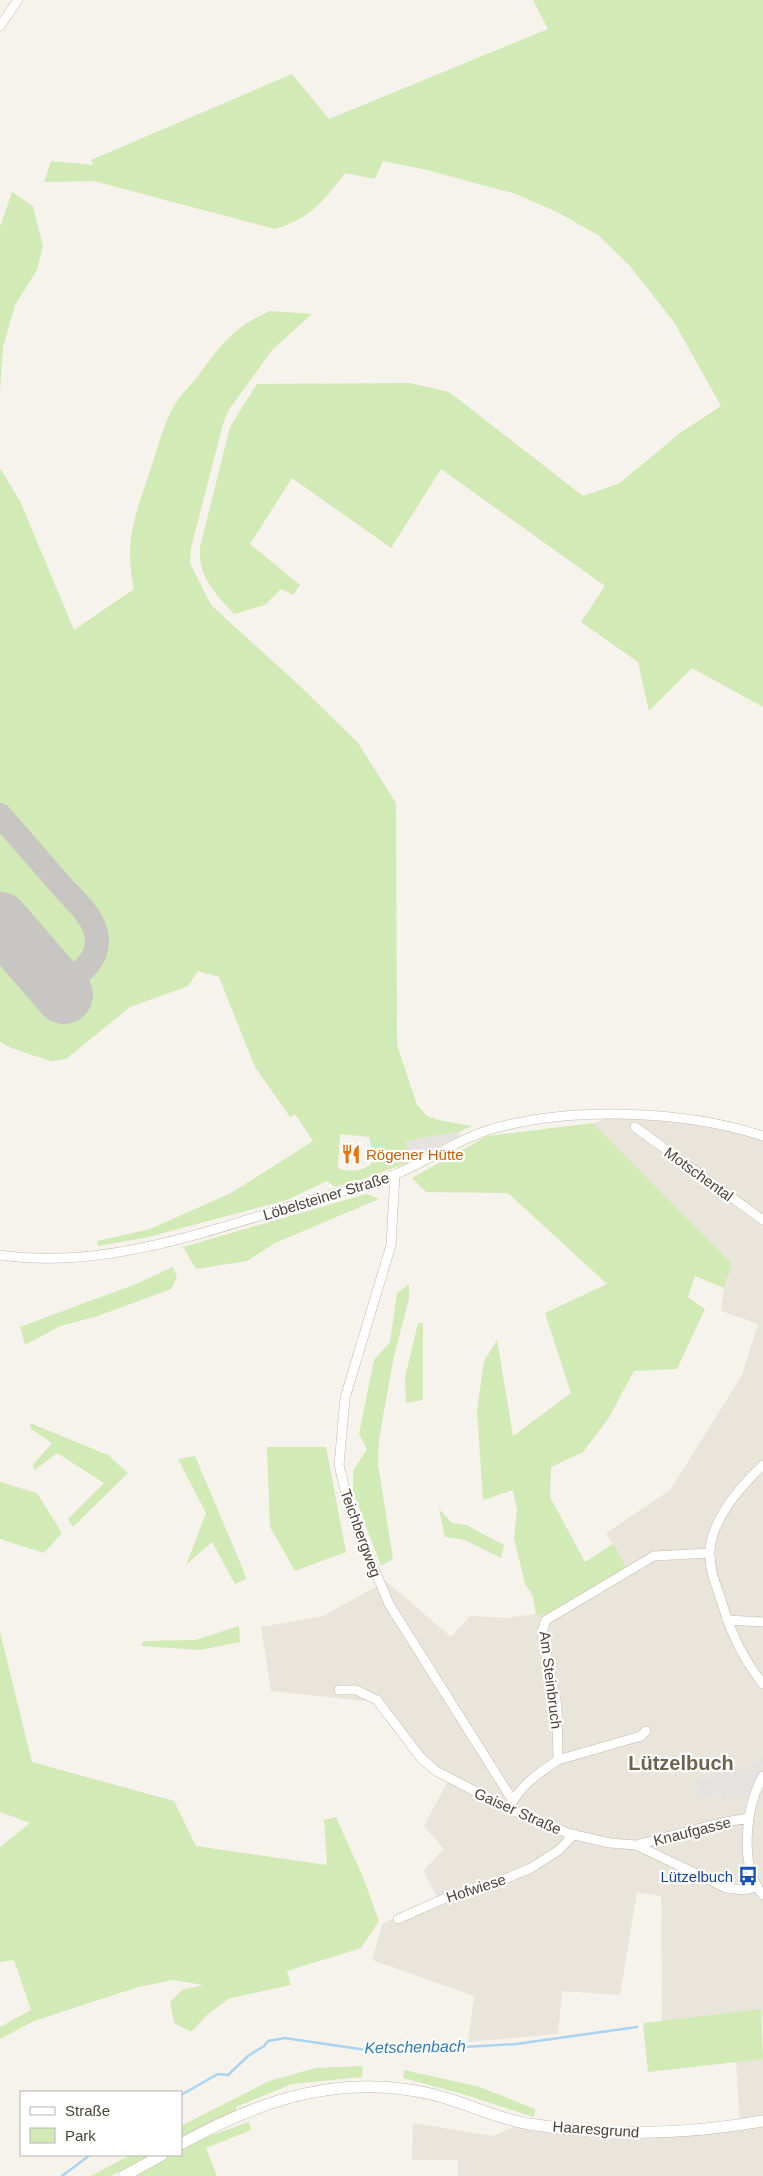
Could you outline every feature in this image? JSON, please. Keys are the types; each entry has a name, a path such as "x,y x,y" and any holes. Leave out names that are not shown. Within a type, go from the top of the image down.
{"street":[{"path":"0,26 18,0"},
{"name":"Löbelsteiner Straße","path":"0,1255 17,1258 77,1257 157,1244 222,1227 395,1175 465,1139 489,1130 526,1122 608,1114 670,1117 722,1124 763,1136"},
{"name":"Motschental","path":"635,1127 763,1220"},
{"name":"Teichbergweg","path":"395,1175 391,1245 344,1398 338,1465 350,1511 390,1604 468,1727 511,1805"},
{"path":"763,1465 726,1506 713,1537 710,1553 711,1568 737,1646 763,1684"},
{"name":"Am Steinbruch","path":"558,1760 557,1706 543,1636 544,1623 654,1556 710,1553"},
{"path":"727,1620 763,1622"},
{"name":"Gaiser Straße","path":"339,1690 356,1690 377,1700 421,1758 436,1770 511,1805 542,1824 610,1843 636,1845 726,1888 745,1890 756,1887"},
{"path":"511,1805 522,1787 536,1774 558,1760 642,1736 646,1732"},
{"path":"763,1776 752,1802 749,1818 748,1855 752,1878 756,1887 763,1895"},
{"name":"Knaufgasse","path":"636,1845 720,1823 749,1818"},
{"name":"Hofwiese","path":"398,1919 450,1896 476,1891 531,1868 559,1850 574,1834"},
{"name":"Haaresgrund","path":"182,2144 243,2113 296,2095 330,2089 368,2086 434,2094 512,2120 554,2127 655,2133 691,2131 763,2121"},
{"path":"124,2176 160,2156"}],"shaded area":[{"path":"614,1116 633,1116 717,1126 763,1139 763,2021 761,2010 662,2021 661,1896 637,1892 620,1995 562,1991 558,2034 468,2042 474,1996 372,1960 382,1924 438,1898 423,1871 444,1849 424,1826 448,1781 375,1702 271,1691 261,1627 323,1616 386,1581 451,1637 470,1616 506,1618 550,1612 627,1569 606,1533 670,1490 742,1375 758,1324 721,1311 724,1288 732,1264 593,1123"},
{"path":"459,1132 461,1135 412,1161 406,1141"},
{"path":"760,1756 763,1758 763,1766 749,1796 722,1800 721,1794 700,1799 695,1782 725,1771 736,1764 748,1773"},
{"path":"763,2059 763,2176 458,2176 458,2160 412,2160 413,2123 493,2136 516,2126 570,2135 654,2139 740,2129 736,2062"}],"green space":[{"path":"533,0 763,0 763,707 692,668 649,711 638,662 581,622 605,586 441,469 391,548 292,478 250,544 300,585 293,595 281,589 265,605 234,614 220,599 205,576 200,558 200,547 230,427 257,384 410,383 449,392 583,496 620,483 680,433 721,406 674,322 629,265 598,235 557,212 516,194 427,170 383,161 375,179 345,173 330,193 315,208 298,219 275,229 94,181 44,182 51,161 93,165 91,160 292,74 329,119 548,29"},
{"path":"12,192 33,206 43,246 37,270 15,305 3,347 0,392 0,227"},
{"path":"270,311 312,314 272,350 228,411 191,548 190,563 211,605 300,686 358,743 396,803 397,1045 417,1105 427,1116 438,1120 472,1126 459,1132 406,1141 412,1161 366,1178 335,1187 327,1181 287,1200 144,1238 98,1246 97,1241 150,1229 231,1193 313,1141 295,1114 290,1117 255,1067 219,977 198,971 188,986 130,1007 66,1059 50,1061 11,1048 0,1042 0,468 20,501 74,630 134,589 130,557 132,530 170,414 179,398 221,346 237,330","holes":["340,1134 369,1137 373,1154 371,1164 358,1170 342,1170 338,1168"]},
{"path":"593,1123 732,1264 724,1288 695,1276 688,1297 705,1309 677,1369 634,1371 608,1419 583,1452 551,1467 550,1497 585,1562 613,1544 627,1569 550,1612 536,1616 533,1596 525,1584 514,1538 517,1510 513,1490 483,1500 477,1411 484,1361 497,1340 513,1436 571,1393 545,1313 607,1284 508,1193 426,1192 412,1178 487,1136"},
{"path":"366,1194 379,1199 275,1243 247,1261 196,1269 183,1247"},
{"path":"173,1267 177,1277 171,1289 98,1316 60,1326 25,1345 20,1327 136,1284"},
{"path":"409,1284 409,1299 394,1356 379,1439 378,1464 393,1559 381,1566 353,1492 353,1471 367,1449 359,1434 374,1360 390,1342 397,1293"},
{"path":"418,1323 423,1323 423,1400 406,1403 405,1377"},
{"path":"30,1423 108,1455 128,1473 73,1527 68,1519 104,1483 57,1453 35,1470 33,1465 52,1443 31,1429"},
{"path":"267,1447 326,1447 346,1552 295,1571 270,1527"},
{"path":"195,1456 246,1579 235,1584 212,1542 186,1565 206,1513 178,1459"},
{"path":"0,1482 37,1493 62,1533 44,1553 0,1539"},
{"path":"439,1509 452,1523 466,1525 504,1545 501,1558 465,1540 445,1537"},
{"path":"239,1626 240,1642 200,1650 141,1646 144,1641 195,1640"},
{"path":"0,1632 32,1762 174,1801 196,1846 327,1865 324,1820 336,1817 363,1877 379,1921 361,1948 287,1971 291,1985 230,1998 208,2014 191,2032 174,2023 170,2002 182,1990 203,1985 173,1980 138,1987 34,2021 0,2039 0,2027 31,2010 14,1960 0,1962 0,1847 30,1823 0,1812"},
{"path":"761,2009 763,2059 648,2072 643,2023"},
{"path":"363,2066 362,2077 292,2084 236,2107 236,2110 182,2137 182,2125 269,2081 316,2068"},
{"path":"404,2070 480,2087 535,2109 534,2117 459,2093 403,2078"},
{"path":"249,2122 251,2130 206,2148 217,2176 130,2176 168,2156 182,2156 182,2148 201,2139"},
{"path":"128,2156 148,2156 111,2176 91,2176"}],"waterway":[{"name":"Ketschenbach","path":"182,2094 218,2074 228,2075 248,2056 264,2046 268,2041 285,2038 373,2051 516,2044 637,2027"},
{"name":"Ketschenbach","path":"62,2176 89,2156"}],"taxiway":[{"path":"0,815 81,907 94,926 97,942 92,959 73,978 57,987"}],"runway":[{"path":"0,921 64,995"}],"place":[{"name":"Rögener Hütte","path":"351,1154"},
{"name":"Lützelbuch","path":"748,1876"}],"district":[{"name":"Lützelbuch","path":"681,1763"}]}
